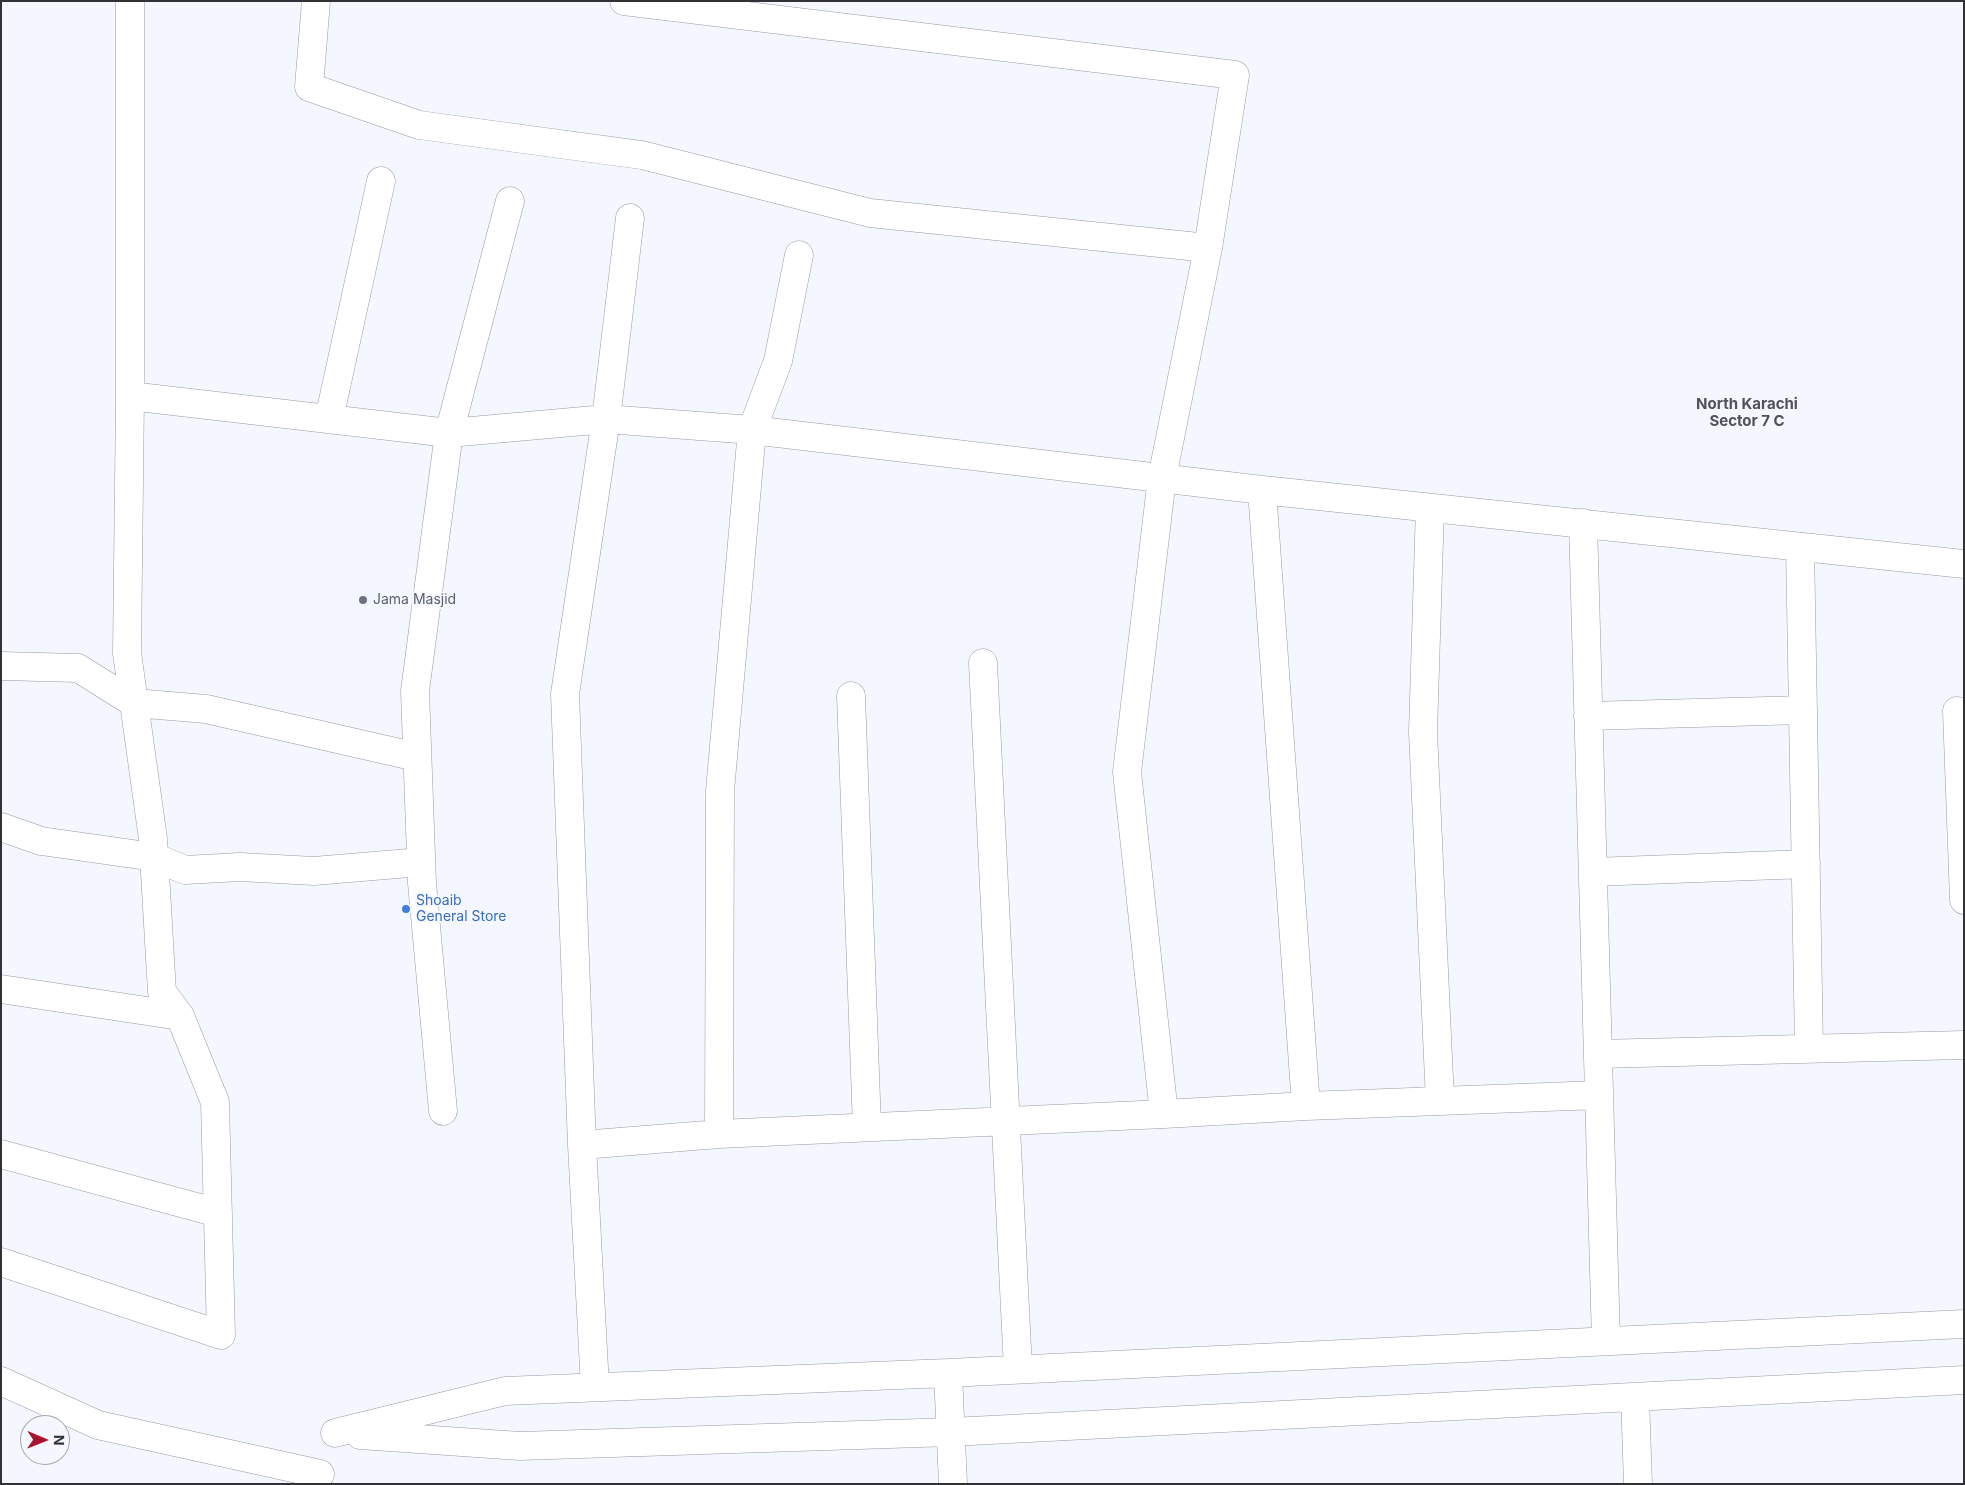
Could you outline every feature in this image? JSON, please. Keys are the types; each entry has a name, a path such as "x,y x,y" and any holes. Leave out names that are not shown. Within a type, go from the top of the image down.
{"street":[{"path":"1,1262 221,1334 214,1102 180,1016 162,992 154,857 127,653 130,396 130,1"},
{"path":"316,1 308,87 419,124 642,155 870,213 1208,248"},
{"path":"624,1 1235,75 1208,248 1162,478 1127,772 1164,1114"},
{"path":"330,419 381,182"},
{"path":"443,1111 421,862 415,691 448,433 510,201"},
{"path":"596,1387 582,1145 565,694 606,419 630,218"},
{"path":"719,1134 720,791 752,430 778,361 799,255"},
{"path":"130,396 448,433 606,419 752,430 1262,490 1964,564"},
{"path":"1262,490 1306,1106"},
{"path":"1430,508 1423,732 1440,1101"},
{"path":"1583,523 1606,1342"},
{"path":"1800,547 1809,1048"},
{"path":"983,663 1018,1369"},
{"path":"1,666 78,668 134,703 206,709 417,757"},
{"path":"851,696 867,1127"},
{"path":"1588,716 1803,710"},
{"path":"1957,710 1961,757 1964,900"},
{"path":"1,827 41,840 154,857 185,870 240,867 314,871 421,862"},
{"path":"1593,872 1806,864"},
{"path":"1,989 180,1016"},
{"path":"1598,1054 1964,1045"},
{"path":"582,1145 719,1134 1306,1106 1599,1095"},
{"path":"1,1154 218,1213"},
{"path":"335,1433 506,1391 948,1373 1964,1324"},
{"path":"948,1373 953,1484"},
{"path":"335,1433 520,1446 951,1432 1964,1380"},
{"path":"1,1381 98,1425 318,1479 335,1433"},
{"path":"1635,1397 1638,1484"}],"place":[{"name":"Jama Masjid","path":"363,600"},
{"name":"Shoaib General Store","path":"406,909"}],"district":[{"name":"North Karachi Sector 7 C","path":"1747,412"}]}
